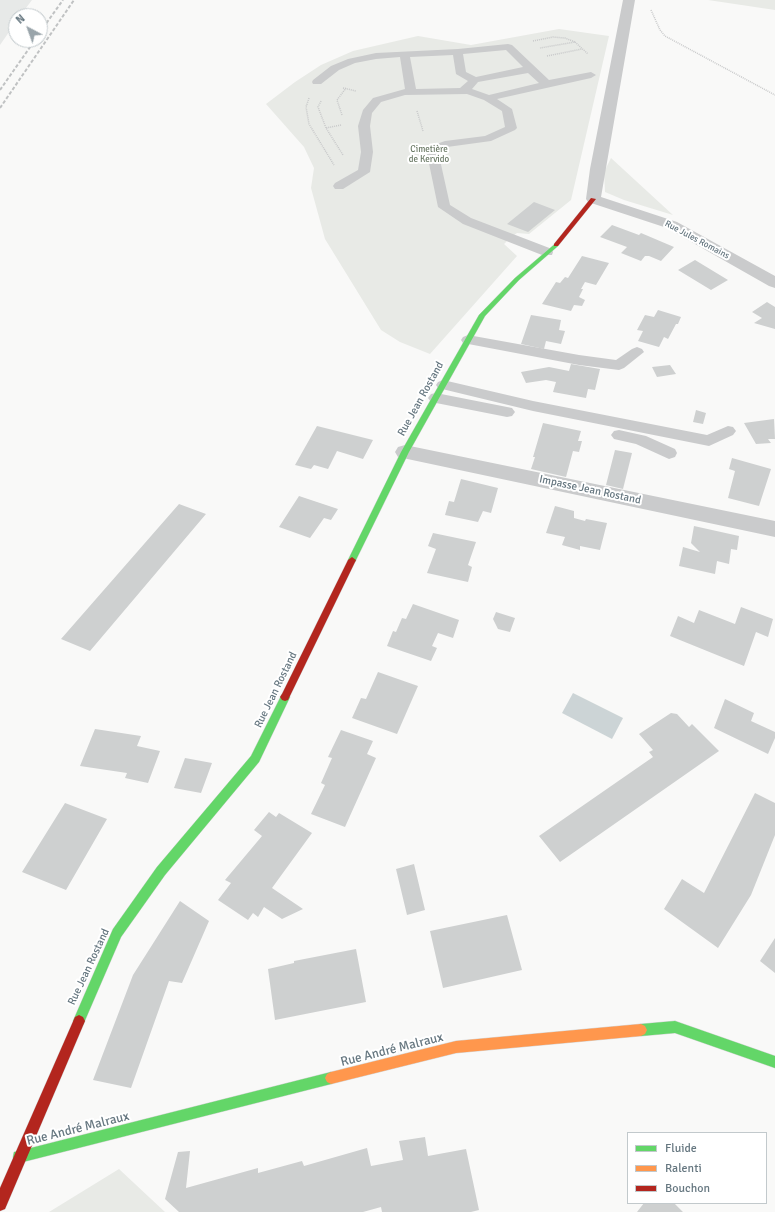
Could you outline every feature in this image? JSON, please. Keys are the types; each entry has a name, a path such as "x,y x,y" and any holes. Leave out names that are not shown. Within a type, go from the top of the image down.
{"street":[{"path":"593,199 597,169 629,0"},
{"name":"Rue Jean Rostand","path":"0,1204 117,933 161,871 255,759 405,452 482,315 558,243 593,199"},
{"name":"Rue Jules Romains","path":"593,199 672,225 775,283"},
{"name":"Impasse Jean Rostand","path":"405,452 775,529"},
{"name":"Rue André Malraux","path":"19,1157 456,1048 675,1027 775,1062"}],"lane":[{"path":"318,82 335,68 352,61 405,54 458,52 508,47 547,84"},
{"path":"458,52 461,74 475,80"},
{"path":"405,54 411,92"},
{"path":"463,91 475,80 530,69"},
{"path":"488,98 591,75"},
{"path":"342,184 364,172 367,152 364,126 367,112 377,100 411,92 463,91 488,98 507,109 511,128 487,139 445,144 432,149 444,207 467,221 547,252"},
{"path":"468,340 579,360 618,365 637,352"},
{"path":"439,391 533,406 709,441 728,431"},
{"path":"439,391 640,440 669,453"}],"path":[{"path":"650,8 655,16 660,30 665,36 775,95"},
{"path":"318,82 311,91 306,107 310,124 342,184"},
{"path":"345,125 326,128 356,176"}],"shaded area":[{"path":"0,0 32,0 26,8 8,8 8,34 0,45"},
{"path":"573,693 623,718 612,739 562,713"}],"green space":[{"path":"708,0 775,0 775,10"},
{"name":"Cimetière de Kervido","path":"559,29 609,36 571,200 529,234 517,233 504,244 517,256 430,354 400,342 381,330 325,239 311,188 314,168 304,147 266,104 321,65 353,51 418,36 471,45"},
{"path":"611,158 673,215 624,200 605,192 604,172"},
{"path":"119,1169 165,1212 49,1212"}],"building":[{"path":"534,202 555,210 528,232 507,224"},
{"path":"612,225 639,235 641,233 674,247 661,261 645,256 641,261 621,253 627,247 600,237"},
{"path":"582,256 609,263 596,285 585,282 579,297 585,300 582,306 574,305 571,311 542,304 556,282 560,283 565,277 568,278"},
{"path":"695,260 728,280 711,290 678,270"},
{"path":"767,302 775,307 775,329 754,323 762,318 752,312"},
{"path":"658,310 681,317 668,339 664,337 659,347 638,341 643,331 637,330 645,315 654,317"},
{"path":"531,315 561,320 559,330 565,331 561,344 546,341 544,349 521,344"},
{"path":"571,364 600,369 595,390 588,389 586,398 553,392 556,382 546,380 526,383 521,372 549,367 569,371"},
{"path":"670,365 676,374 657,377 652,367"},
{"path":"696,410 706,413 703,424 693,422"},
{"path":"774,419 775,439 768,439 771,443 756,444 744,423"},
{"path":"543,423 581,431 578,441 582,441 579,452 573,451 566,477 531,469"},
{"path":"317,426 373,440 363,459 337,451 328,469 314,465 311,469 295,465"},
{"path":"615,450 632,453 623,489 606,485"},
{"path":"732,458 771,469 759,506 728,498 735,471 729,469"},
{"path":"461,479 498,488 491,513 483,511 478,522 445,515 449,501 454,502"},
{"path":"299,496 338,509 331,520 324,518 310,538 279,527"},
{"path":"179,504 206,514 90,651 61,639"},
{"path":"555,506 574,511 574,518 585,521 586,519 607,523 600,550 580,546 580,550 562,545 565,537 546,533"},
{"path":"694,526 739,536 737,550 731,549 729,564 717,561 715,574 679,566 683,547 700,552 691,543"},
{"path":"433,533 476,542 468,565 472,567 468,582 427,573 436,549 428,546"},
{"path":"413,604 459,620 453,638 438,633 432,646 437,648 431,661 387,646 393,631 396,632 402,618 406,619"},
{"path":"741,607 773,619 768,637 756,632 744,666 670,636 678,616 694,623 699,610 735,624"},
{"path":"496,612 515,618 510,632 498,629 493,619"},
{"path":"378,672 418,686 397,734 352,718 361,698 366,699"},
{"path":"725,699 754,713 751,721 775,732 775,738 768,754 714,728"},
{"path":"671,713 677,714 689,727 692,724 719,751 560,862 539,836 653,757 649,752 653,750 639,734"},
{"path":"95,729 141,736 137,746 160,751 148,783 125,778 127,773 80,766"},
{"path":"341,730 373,741 367,754 376,758 345,827 311,814 325,785 321,783 332,758 328,757"},
{"path":"185,758 212,763 201,793 174,788"},
{"path":"755,793 775,803 775,835 751,895 718,948 664,909 682,879 704,893"},
{"path":"65,803 107,819 66,890 22,872"},
{"path":"269,812 276,817 279,813 312,833 272,888 303,909 282,919 264,907 258,917 253,913 248,920 218,900 231,883 225,880 262,836 254,830"},
{"path":"414,864 425,910 407,915 396,869"},
{"path":"180,901 209,921 182,983 169,981 131,1088 93,1080 133,975"},
{"path":"507,915 522,970 443,988 430,931"},
{"path":"775,938 775,973 760,961"},
{"path":"356,949 366,1002 275,1020 268,969 294,963 294,961"},
{"path":"425,1137 428,1156 466,1149 479,1210 471,1212 382,1212 381,1207 363,1212 179,1212 165,1199 178,1152 190,1151 186,1188 258,1168 258,1173 302,1161 304,1166 367,1148 371,1166 403,1160 399,1141"},
{"path":"643,1204 675,1204 683,1212 637,1212"}],"railway":[{"path":"48,21 63,0"},
{"path":"0,108 74,0"},
{"path":"0,90 29,48"}],"traffic: fast":[{"path":"352,560 405,452 482,315 517,279 556,245"},
{"path":"79,1021 117,933 161,871 255,759 285,697"},
{"path":"641,1030 675,1027 775,1062"},
{"path":"19,1157 331,1078"}],"traffic: slow":[{"path":"331,1078 456,1047 641,1030"}],"traffic: jam":[{"path":"556,245 593,199"},
{"path":"285,697 352,560"},
{"path":"0,1204 79,1021"}]}
